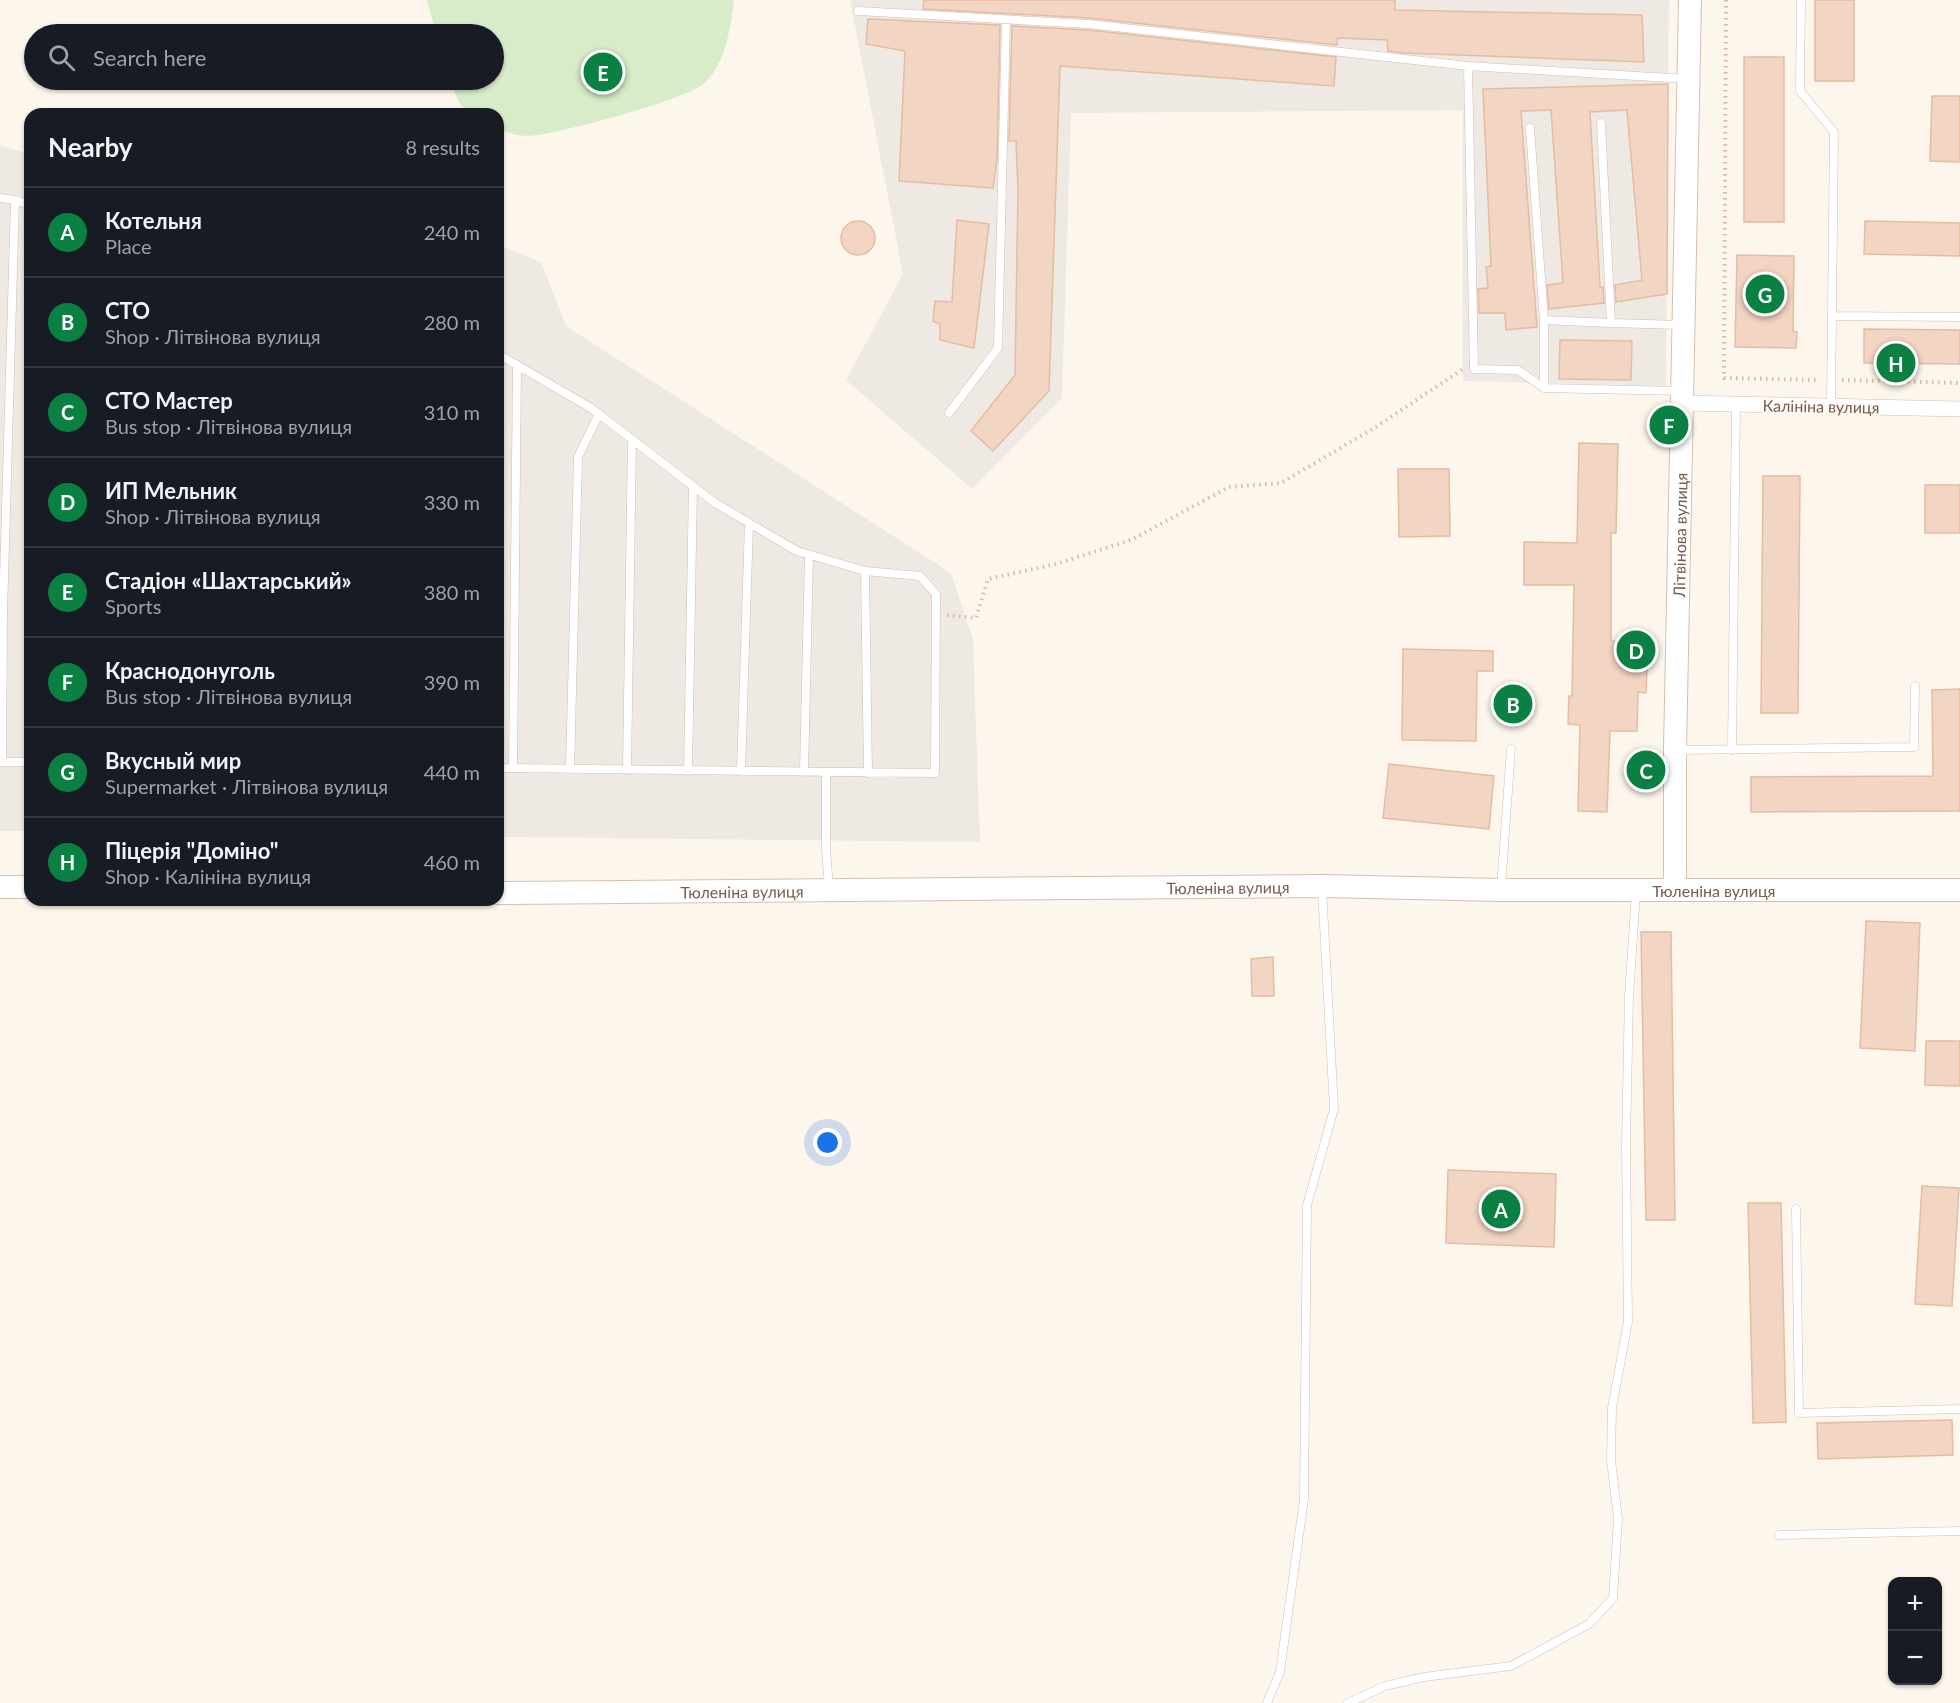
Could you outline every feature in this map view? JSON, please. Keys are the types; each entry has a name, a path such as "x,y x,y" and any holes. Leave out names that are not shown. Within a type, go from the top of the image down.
{"street":[{"name":"Літвінова вулиця","path":"1676,889 1675,750 1690,0"},
{"name":"Калініна вулиця","path":"1682,397 1736,404 1960,409"},
{"name":"Тюленіна вулиця","path":"504,893 1322,886 1501,890 1960,890"},
{"path":"0,887 24,887"}],"lane":[{"path":"1801,0 1800,92 1834,132 1831,406"},
{"path":"858,11 1088,24 1468,66 1689,79"},
{"path":"949,413 998,348 1006,20"},
{"path":"1468,66 1474,369 1518,370 1544,388 1682,397"},
{"path":"1601,123 1611,323"},
{"path":"1530,128 1544,320 1544,388"},
{"path":"0,198 24,203"},
{"path":"15,200 2,613 2,762 24,762"},
{"path":"1832,316 1960,317"},
{"path":"1544,320 1683,326"},
{"path":"504,358 599,414 693,486 797,551 865,571 920,576 936,594 935,773 504,768"},
{"path":"513,768 517,366"},
{"path":"1732,750 1736,404"},
{"path":"570,769 578,457 599,414"},
{"path":"627,770 632,439"},
{"path":"688,771 693,486"},
{"path":"741,771 749,523"},
{"path":"804,772 809,555"},
{"path":"865,571 868,773"},
{"path":"1675,750 1914,747 1915,686"},
{"path":"1501,890 1511,749"},
{"path":"826,772 826,849 829,889"},
{"path":"1267,1703 1280,1672 1304,1499 1307,1205 1334,1109 1322,886"},
{"path":"1348,1703 1385,1686 1424,1677 1511,1666 1589,1624 1613,1598 1618,1519 1611,1460 1612,1408 1628,1322 1626,1145 1629,995 1637,889"},
{"path":"1796,1209 1799,1413 1960,1409"},
{"path":"1779,1535 1960,1530"}],"path":[{"path":"1726,0 1724,378 1960,383"},
{"path":"936,614 976,618 988,579 1056,564 1131,540 1229,487 1281,483 1376,427 1463,369"}],"shaded area":[{"path":"850,0 1669,0 1666,386 1463,381 1463,110 1071,113 1062,398 972,489 846,380 903,274"},
{"path":"0,145 24,152 24,831 0,831"},
{"path":"504,247 541,262 566,326 951,573 973,640 980,842 504,837"}],"green space":[{"path":"427,0 734,0 726,46 710,78 702,85 689,92 618,116 529,136 504,131 504,108 464,108 454,90 504,90 504,24 433,24"}],"building":[{"path":"924,0 1395,0 1395,10 1642,15 1644,62 1404,53 1388,51 1387,40 1338,38 1337,45 1089,18 923,9"},
{"path":"1815,0 1854,0 1854,81 1815,81"},
{"path":"868,19 1000,25 997,160 993,188 899,181 905,51 866,44"},
{"path":"1012,26 1088,30 1336,57 1334,86 1060,66 1049,391 993,451 971,431 1015,375 1018,189 1016,141 1009,141"},
{"path":"1744,57 1784,57 1784,222 1744,222"},
{"path":"1668,84 1667,294 1616,302 1615,285 1642,280 1627,110 1590,112 1600,287 1603,287 1604,303 1549,309 1547,285 1563,283 1551,110 1521,111 1537,327 1506,330 1505,313 1479,313 1478,289 1488,288 1486,267 1491,266 1483,89"},
{"path":"1932,96 1960,96 1960,162 1930,161"},
{"path":"957,220 989,224 974,348 940,340 940,324 933,321 935,301 952,302"},
{"path":"858,221 870,226 875,238 870,250 858,255 846,250 841,238 846,226"},
{"path":"1865,221 1960,223 1960,256 1864,254"},
{"path":"1737,255 1794,256 1793,331 1797,332 1796,348 1735,347"},
{"path":"1864,329 1960,330 1960,364 1864,363"},
{"path":"1560,340 1632,341 1631,380 1559,379"},
{"path":"1579,443 1618,444 1616,533 1611,533 1611,641 1648,642 1646,693 1638,692 1637,731 1610,731 1607,812 1578,811 1580,725 1568,724 1569,696 1572,696 1574,585 1524,585 1524,542 1577,543"},
{"path":"1398,469 1449,469 1450,536 1399,537"},
{"path":"1763,476 1800,476 1798,713 1761,713"},
{"path":"1925,485 1960,485 1960,533 1925,533"},
{"path":"1403,649 1493,651 1493,671 1477,671 1476,741 1402,740"},
{"path":"1960,689 1960,811 1751,812 1751,777 1933,776 1932,690"},
{"path":"1389,764 1494,776 1489,829 1383,818"},
{"path":"1866,921 1920,923 1915,1051 1860,1048"},
{"path":"1641,932 1671,932 1675,1220 1646,1220"},
{"path":"1273,957 1274,996 1252,996 1251,959"},
{"path":"1926,1041 1960,1041 1960,1086 1925,1085"},
{"path":"1448,1170 1556,1174 1554,1247 1446,1243"},
{"path":"1922,1186 1959,1188 1952,1306 1915,1304"},
{"path":"1748,1203 1781,1203 1786,1422 1753,1423"},
{"path":"1952,1420 1953,1455 1818,1459 1817,1423"}],"place":[{"name":"Стадіон «Шахтарський»","path":"603,72"},
{"name":"Вкусный мир","path":"1765,294"},
{"name":"Піцерія \"Доміно\"","path":"1896,363"},
{"name":"Краснодонуголь","path":"1669,425"},
{"name":"ИП Мельник","path":"1636,650"},
{"name":"СТО","path":"1513,704"},
{"name":"СТО Мастер","path":"1646,770"},
{"name":"Котельня","path":"1501,1209"}]}
